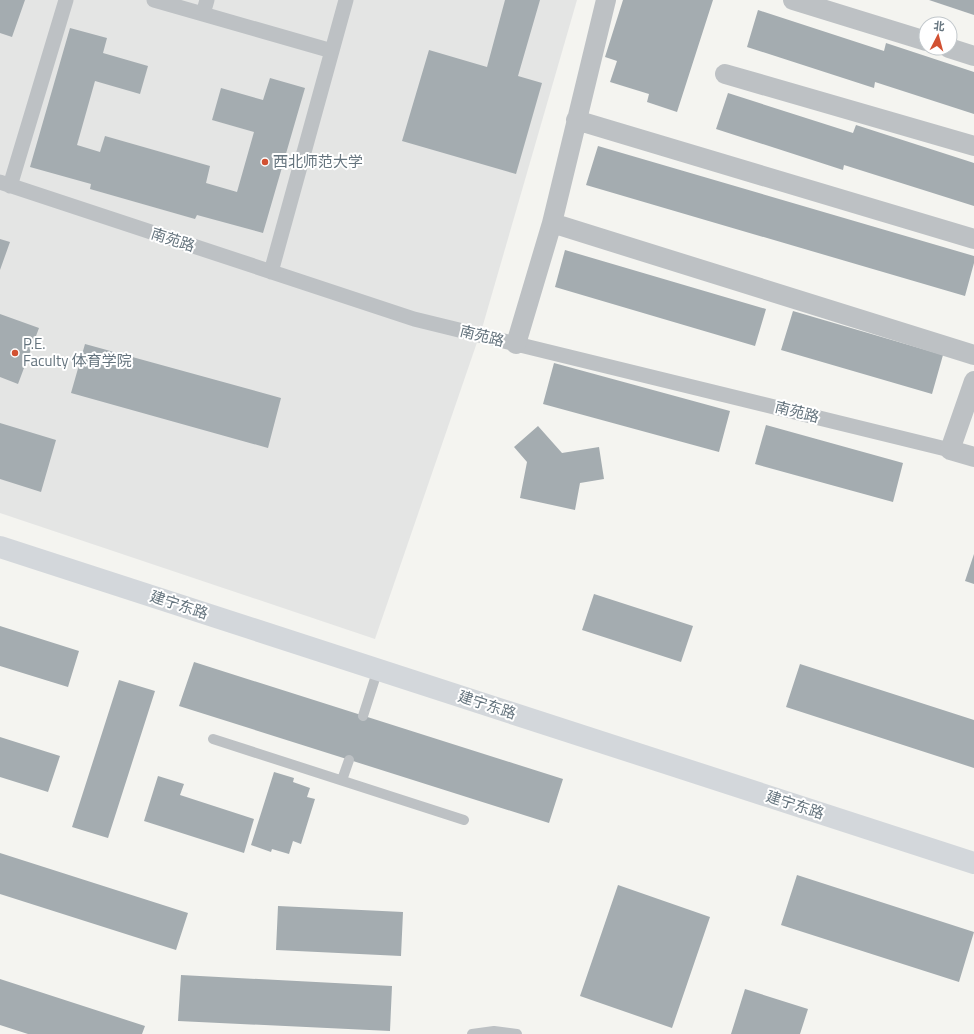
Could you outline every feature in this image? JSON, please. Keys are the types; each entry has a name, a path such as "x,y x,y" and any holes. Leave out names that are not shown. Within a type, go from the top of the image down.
{"main road":[{"name":"建宁东路","path":"0,547 974,862"}],"street":[{"path":"5,184 66,0"},
{"path":"154,0 205,7 332,51"},
{"path":"271,272 346,0"},
{"path":"516,344 552,223 606,0"},
{"path":"793,0 918,39"},
{"path":"958,51 974,56"},
{"path":"725,74 974,146"},
{"path":"576,120 974,240"},
{"name":"南苑路","path":"5,184 414,319 974,457"},
{"path":"552,223 974,355"},
{"path":"950,450 974,381"}],"lane":[{"path":"363,716 378,669"},
{"path":"213,739 464,820"},
{"path":"342,780 349,760"},
{"path":"472,1034 494,1031 516,1034"}],"shaded area":[{"name":"西北师范大学","path":"0,0 577,0 483,325 375,639 0,513"}],"building":[{"path":"0,0 25,0 12,37 0,33"},
{"path":"505,0 540,0 518,76 542,83 516,174 402,141 429,50 487,67"},
{"path":"623,0 713,0 677,112 647,102 649,94 610,82 617,61 605,57"},
{"path":"929,0 974,0 974,15"},
{"path":"758,10 884,51 886,43 918,54 918,56 925,56 974,72 974,114 875,82 874,88 747,47"},
{"path":"70,28 107,38 103,53 148,66 140,94 95,81 77,145 100,152 105,136 210,166 206,183 237,192 254,132 212,120 221,88 263,100 270,78 305,88 263,233 197,215 195,219 90,189 91,184 30,167"},
{"path":"728,93 853,133 856,125 974,163 974,206 844,165 843,170 716,129"},
{"path":"598,146 974,256 974,263 965,296 586,185"},
{"path":"0,239 10,242 0,270"},
{"path":"565,250 766,309 755,346 555,287"},
{"path":"793,311 943,355 932,394 781,350"},
{"name":"P.E. Faculty 体育学院","path":"0,314 39,328 18,384 0,377"},
{"path":"85,344 281,398 268,448 71,393"},
{"path":"554,363 730,411 719,452 543,404"},
{"path":"0,423 56,440 41,492 0,479"},
{"path":"766,425 903,463 893,502 755,464"},
{"path":"538,426 562,453 599,447 604,479 580,483 575,510 520,498 527,462 514,447"},
{"path":"974,554 974,584 965,581"},
{"path":"594,594 693,626 681,662 582,630"},
{"path":"0,626 79,651 68,687 0,666"},
{"path":"194,662 563,779 549,823 179,706"},
{"path":"800,664 974,720 974,768 786,707"},
{"path":"119,680 155,691 108,838 72,827"},
{"path":"0,737 60,756 48,792 0,777"},
{"path":"274,772 294,778 293,782 310,788 307,797 315,799 301,844 293,841 289,854 272,849 271,852 251,845"},
{"path":"158,776 184,784 180,795 254,819 244,853 144,821"},
{"path":"0,853 188,913 176,950 0,894"},
{"path":"797,875 974,932 959,982 781,925"},
{"path":"618,885 710,917 672,1028 580,996"},
{"path":"278,906 403,912 401,956 276,950"},
{"path":"181,975 392,986 390,1031 178,1021"},
{"path":"0,979 145,1026 142,1034 28,1034 0,1025"},
{"path":"745,989 808,1009 800,1034 731,1034"}],"place":[{"name":"西北师范大学","path":"265,162"},
{"name":"P.E. Faculty 体育学院","path":"15,353"}]}
